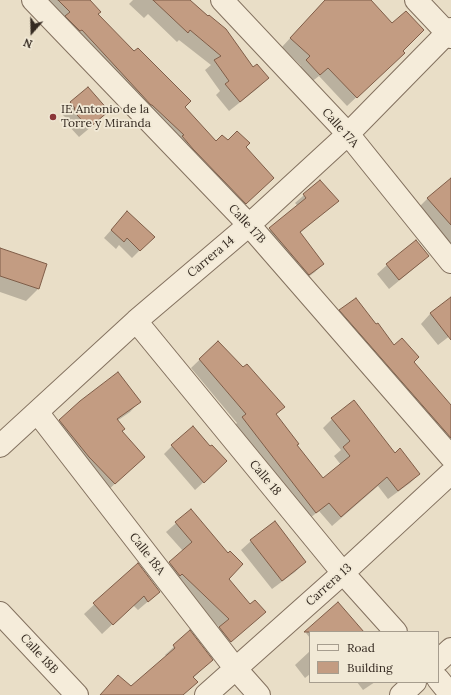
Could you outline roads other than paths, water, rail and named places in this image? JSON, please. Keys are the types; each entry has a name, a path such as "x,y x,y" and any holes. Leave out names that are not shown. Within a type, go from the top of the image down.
{"street":[{"name":"Calle 17B","path":"33,0 249,226 451,457"},
{"name":"Calle 17A","path":"222,0 348,134 451,262"},
{"path":"416,0 450,33"},
{"name":"Carrera 14","path":"0,446 136,321 249,226 348,134 450,33"},
{"name":"Calle 18","path":"136,321 343,573 395,631"},
{"name":"Calle 18A","path":"37,412 235,668 259,695"},
{"name":"Carrera 13","path":"206,695 343,573 451,473"},
{"name":"Calle 18B","path":"0,612 77,695"},
{"path":"439,660 451,649"},
{"path":"439,680 451,695"},
{"path":"401,695 414,683"}],"place":[{"name":"IE Antonio de la Torre y Miranda","path":"53,117"}]}
